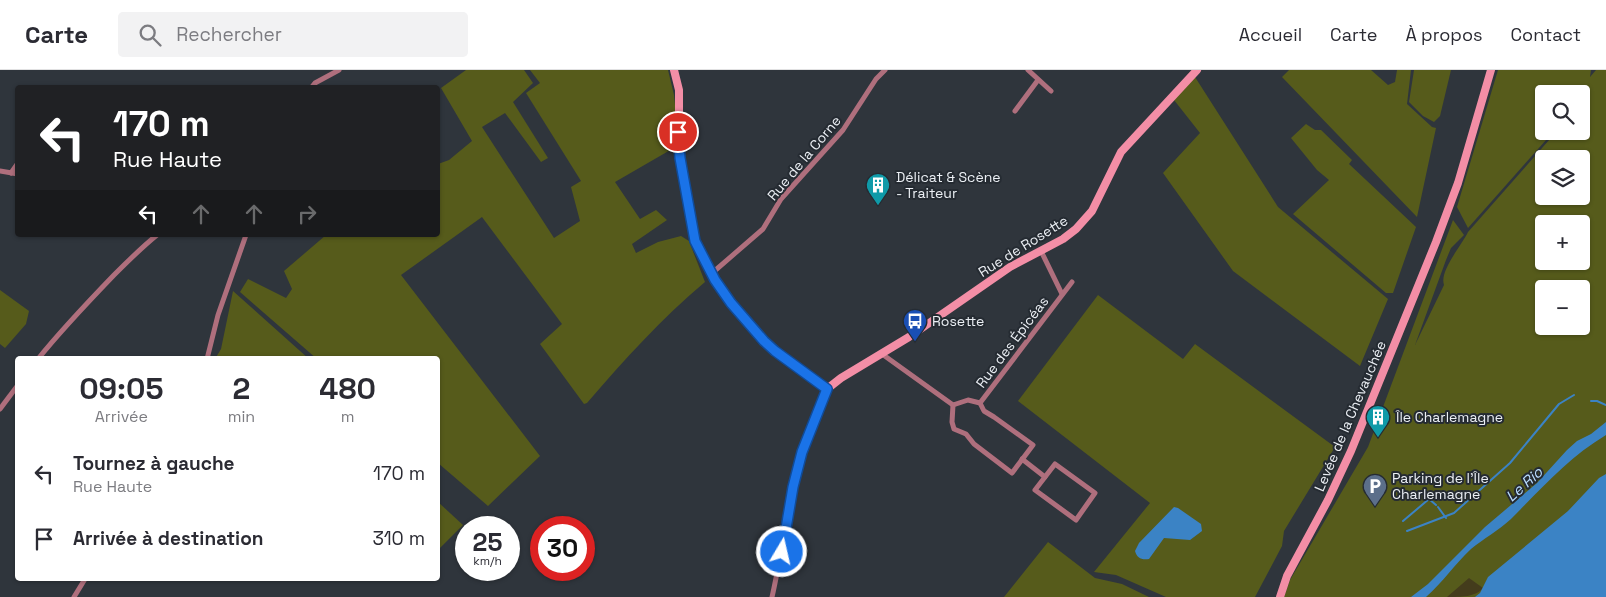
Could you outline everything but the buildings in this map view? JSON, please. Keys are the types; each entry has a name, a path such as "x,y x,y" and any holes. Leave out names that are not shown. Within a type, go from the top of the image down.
{"street":[{"path":"313,85 339,70"},
{"path":"674,70 679,90 678,132 680,158 695,241 711,274 754,331 775,351 827,389 802,452 793,487 772,597"},
{"name":"Rue de la Corne","path":"711,274 763,229 781,199 844,130 876,79 885,70"},
{"path":"1028,70 1050,91"},
{"name":"Rue de Rosette","path":"827,389 841,378 909,337 1010,267 1063,239 1084,221 1096,204 1121,152 1197,70"},
{"name":"Levée de la Chevauchée","path":"1280,597 1287,576 1328,500 1351,451 1436,242 1458,183 1491,70"},
{"path":"1016,111 1038,80"},
{"path":"0,171 14,174"},
{"path":"40,356 63,328 104,285 155,237"},
{"path":"208,356 218,315 245,237"},
{"name":"Rue des Épicéas","path":"1041,251 1062,294"},
{"name":"Rue des Épicéas","path":"980,403 1072,282"},
{"path":"882,354 953,405 952,422 954,429 966,434 974,444 1012,473 1022,459 1045,477"},
{"path":"0,409 15,389"},
{"name":"Rue des Épicéas","path":"953,405 968,400 980,403 987,414 1033,445 1022,459"},
{"path":"1055,464 1095,493 1076,520 1035,490 1045,477 1055,464"},
{"path":"74,597 84,581"}],"green space":[{"path":"466,70 524,70 533,83 513,102 548,158 541,162 505,113 482,127 554,238 580,221 571,187 581,181 526,93 540,83 530,70 668,70 674,95 679,145 615,182 640,219 656,210 667,220 632,244 636,253 658,242 681,236 689,241 705,282 629,355 587,403 584,404 540,344 562,324 482,217 401,275 540,456 488,506 440,465 440,356 314,356 240,292 248,279 286,298 292,289 284,271 324,237 440,237 440,163 449,160 472,141 441,88"},
{"path":"1289,70 1371,70 1388,85 1395,82 1397,70 1411,70 1407,104 1432,127 1436,128 1417,217 1282,77"},
{"path":"1414,70 1451,70 1440,116 1434,122 1423,116 1409,102"},
{"path":"1498,70 1591,70 1590,77 1596,70 1606,70 1606,597 1284,597 1290,580 1368,447 1453,220 1464,235 1451,248 1415,345 1444,285 1443,279 1448,266 1468,232 1535,156 1535,205 1590,205 1590,150 1540,150 1549,140 1590,140 1590,85 1535,85 1535,140 1546,140 1535,150 1535,152 1468,228 1457,207"},
{"path":"1195,77 1278,207 1388,299 1360,366 1233,271 1163,173 1200,133 1174,100"},
{"path":"1306,124 1315,130 1321,130 1352,160 1349,164 1416,227 1393,293 1386,293 1293,214 1329,180 1317,170 1291,138"},
{"path":"0,290 29,311 26,324 5,348 0,344"},
{"path":"233,291 306,356 217,356 221,349"},
{"path":"1098,295 1183,359 1195,344 1335,447 1284,531 1282,546 1255,597 1166,597 1116,575 1094,572 1150,503 1018,401"},
{"path":"440,504 455,518 455,533 440,548"},
{"path":"1048,542 1095,578 1122,584 1149,597 1004,597"}],"sand":[{"path":"1469,578 1483,588 1472,595 1447,597"}],"water":[{"path":"1606,422 1606,435 1568,463 1511,519 1471,549 1426,597 1411,597 1428,584 1485,527 1537,483 1577,441 1591,434"},
{"path":"1606,474 1606,597 1475,597 1480,593 1488,577 1568,511 1599,478"},
{"path":"1174,507 1201,524 1202,531 1190,540 1164,538 1149,559 1140,558 1135,551 1139,543"}],"waterway":[{"path":"1407,531 1454,513 1510,463 1559,404 1574,395"},
{"path":"1591,401 1597,401 1606,405"},
{"path":"1403,521 1429,499 1436,505"},
{"path":"1438,507 1446,518"}],"place":[{"name":"Délicat & Scène - Traiteur","path":"878,206"},
{"name":"Rosette","path":"915,342"},
{"name":"Île Charlemagne","path":"1378,438"},
{"name":"Parking de l'Île Charlemagne","path":"1375,507"}],"route":[{"path":"678,132 680,158 695,241 715,280 731,303 764,341 827,389 802,452 793,487 782,552"}],"water label":[{"name":"Le Rio","path":"1524,484"}]}
